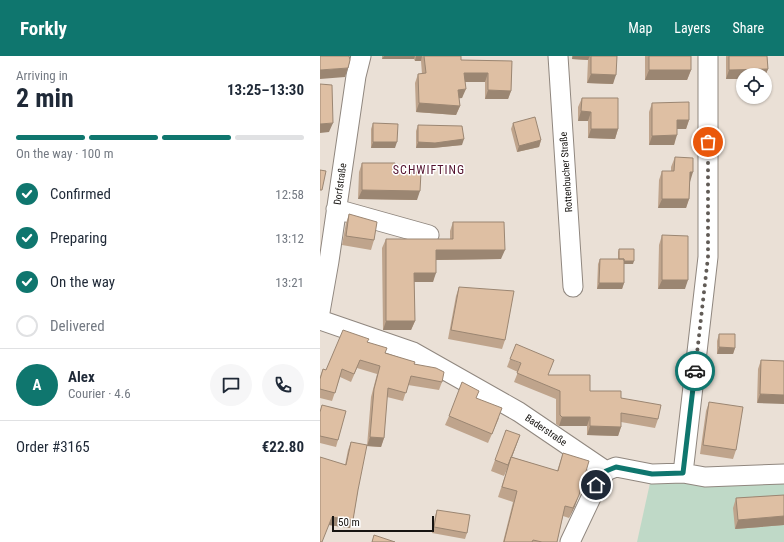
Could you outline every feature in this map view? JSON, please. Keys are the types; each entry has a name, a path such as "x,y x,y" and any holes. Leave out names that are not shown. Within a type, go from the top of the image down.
{"street":[{"name":"Dorfstraße","path":"320,312 323,278 336,209 356,76 361,56"},
{"name":"Rottenbucher Straße","path":"558,56 573,287"},
{"path":"683,473 708,257 708,56"},
{"path":"336,209 429,235"},
{"name":"Baderstraße","path":"320,320 413,352 519,412 606,471"},
{"path":"570,542 596,485 606,471 616,467 652,474 683,473 705,477 784,474"}],"green space":[{"path":"652,474 784,474 784,542 637,542"}],"building":[{"path":"320,56 349,56 350,60 348,68 320,70"},
{"path":"424,56 461,56 461,60 512,61 511,91 488,90 488,73 464,73 466,89 458,90 460,106 419,103 418,74 426,73"},
{"path":"591,56 617,56 616,75 591,74"},
{"path":"649,56 691,56 691,70 649,70"},
{"path":"729,56 767,56 768,68 736,68 736,70 729,70"},
{"path":"320,84 332,85 333,123 320,124"},
{"path":"582,98 618,98 618,129 591,129 591,112 581,111"},
{"path":"689,102 689,120 677,120 677,135 652,136 652,103"},
{"path":"535,117 541,140 519,146 513,123"},
{"path":"373,123 398,124 397,142 373,142"},
{"path":"418,125 462,126 464,139 435,143 418,142"},
{"path":"675,157 693,158 693,172 690,172 689,199 662,199 662,171 674,171"},
{"path":"362,163 395,163 395,172 421,172 420,191 362,190"},
{"path":"320,170 326,171 322,190 320,190"},
{"path":"349,214 377,222 374,240 346,236"},
{"path":"453,222 504,222 505,250 436,250 436,273 414,273 415,321 386,321 386,239 453,239"},
{"path":"662,235 688,236 688,280 662,280"},
{"path":"619,249 634,249 634,261 624,261 624,259 619,259"},
{"path":"600,259 624,259 624,283 599,283"},
{"path":"459,287 514,291 505,340 451,330"},
{"path":"343,330 369,339 367,342 387,348 385,353 415,362 414,364 436,368 444,372 442,382 411,376 406,393 388,388 384,438 370,437 374,389 380,366 360,360 354,374 342,369 335,393 320,389 320,379 323,369 326,370"},
{"path":"719,334 735,334 735,348 719,347"},
{"path":"516,344 554,360 548,375 590,375 590,391 621,391 621,398 661,405 658,419 621,413 621,427 590,426 590,417 562,417 560,415 560,391 517,373 521,363 510,359"},
{"path":"761,360 784,361 784,395 760,394"},
{"path":"462,382 479,391 476,398 502,408 492,434 449,416"},
{"path":"709,402 743,407 736,450 703,445"},
{"path":"322,405 346,411 338,440 320,436 320,412"},
{"path":"506,430 520,435 508,465 495,460"},
{"path":"351,442 367,445 353,520 332,517 322,542 320,542 320,457 346,465"},
{"path":"563,453 589,461 579,495 573,508 565,506 557,542 542,542 533,540 532,542 504,542 517,491 502,487 511,457 558,471"},
{"path":"784,495 784,516 738,520 736,498"},
{"path":"437,510 470,515 467,533 434,527"},
{"path":"374,535 395,542 372,542"}],"way so far":[{"path":"695,371 708,257 708,142"}],"district":[{"name":"SCHWIFTING","path":"429,170"}],"route":[{"path":"596,485 606,471 616,467 652,474 683,473 695,371"}]}
